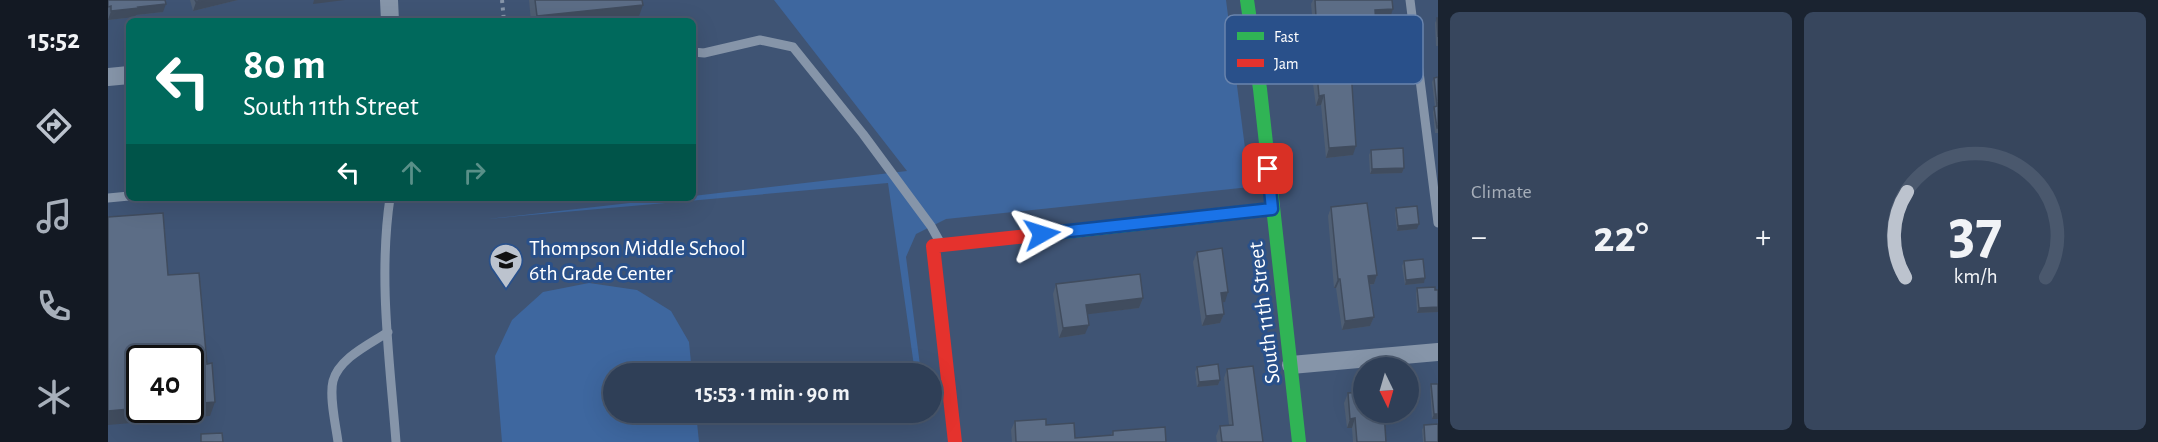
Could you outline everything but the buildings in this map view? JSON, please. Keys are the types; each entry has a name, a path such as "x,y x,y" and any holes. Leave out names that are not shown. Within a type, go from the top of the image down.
{"street":[{"path":"389,0 390,18"},
{"name":"South 11th Street","path":"1247,0 1249,15"},
{"path":"108,77 126,75"},
{"name":"South 11th Street","path":"1259,84 1299,442"},
{"path":"955,442 933,246 1272,209"},
{"path":"1291,366 1438,352"}],"lane":[{"path":"1410,0 1412,15"},
{"path":"696,52 704,53 760,40 793,47 945,244"},
{"path":"1421,84 1438,223"},
{"path":"108,198 126,196"},
{"path":"389,201 385,227 385,295 396,442"},
{"path":"338,442 333,382 339,369 358,351 388,332"}],"path":[{"path":"502,0 504,18"}],"shaded area":[{"path":"774,0 1226,0 1228,15 1225,15 1225,84 1237,84 1250,187 946,219 916,234 906,257 920,363 914,363 888,183 696,200 696,196 907,171"},
{"path":"647,201 688,201 487,219"},
{"path":"589,283 637,290 671,311 689,342 691,363 603,363 603,423 697,423 699,442 502,442 495,356 512,320 543,292"}],"traffic: fast":[{"path":"1247,0 1249,15"},
{"path":"1259,84 1299,442"},
{"path":"1028,236 1272,209"}],"traffic: jam":[{"path":"955,442 933,246 1028,236"}],"place":[{"name":"Thompson Middle School 6th Grade Center","path":"506,289"}],"route":[{"path":"1042,234 1272,209 1268,169"}]}
